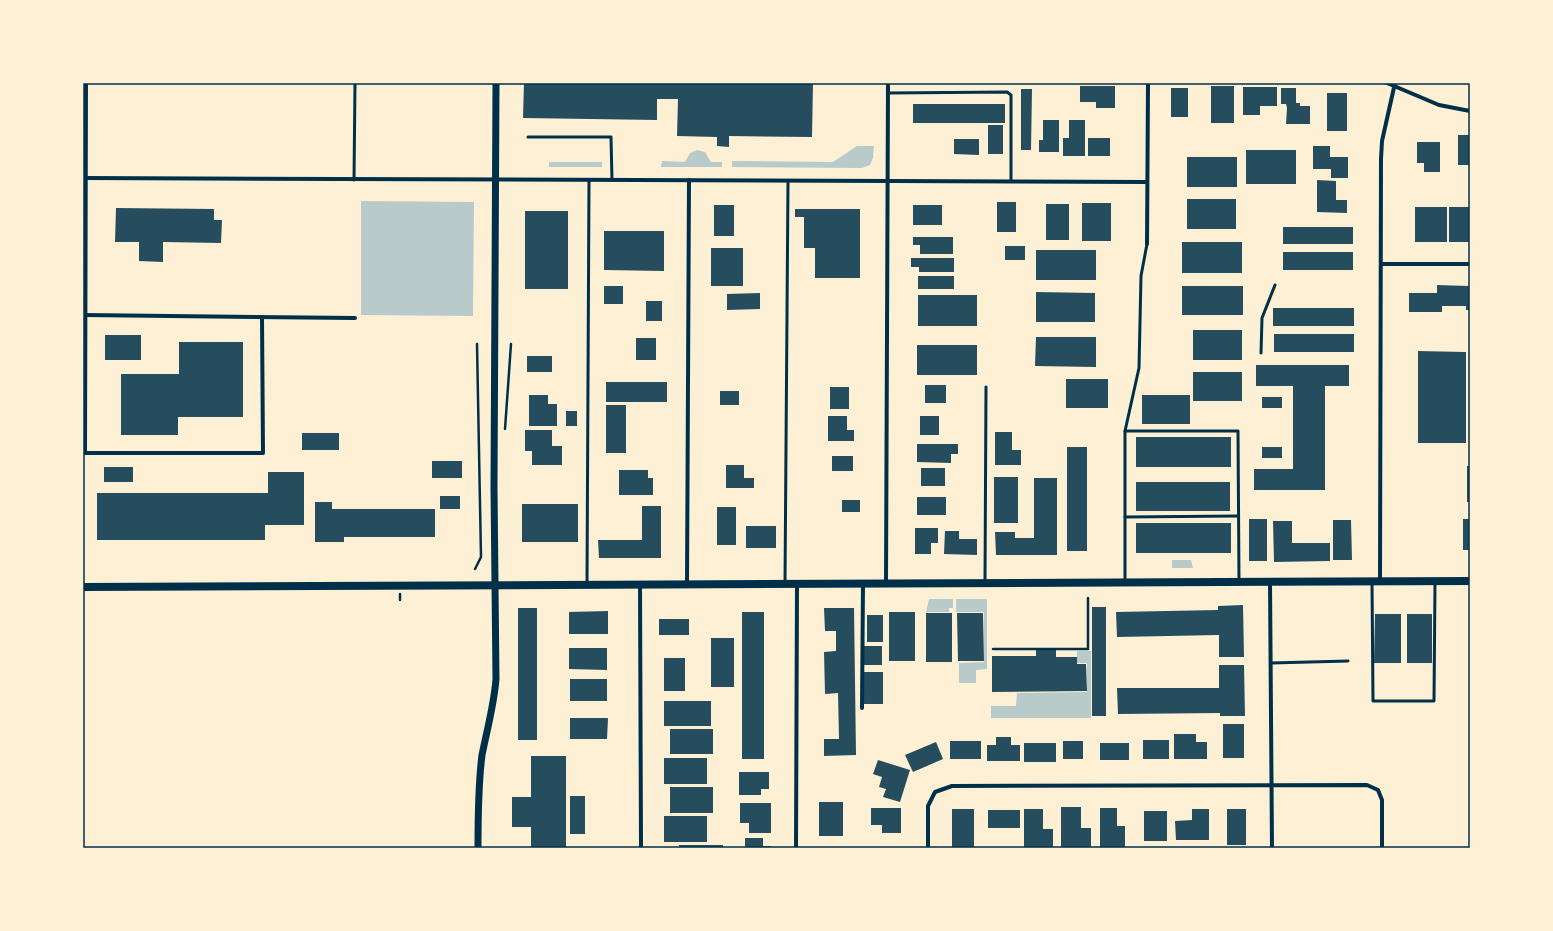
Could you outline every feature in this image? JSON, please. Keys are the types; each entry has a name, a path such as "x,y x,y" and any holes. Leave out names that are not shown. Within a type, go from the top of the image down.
{"main road":[{"path":"83,586 985,584 1470,581"}],"street":[{"path":"86,83 84,178 85,453 263,453 262,317"},
{"path":"478,848 479,784 495,691 496,83"},
{"path":"886,584 888,83"},
{"path":"1147,244 1148,83"},
{"path":"1387,83 1395,84 1439,105 1470,111"},
{"path":"1376,582 1382,141 1395,84"},
{"path":"84,178 1147,182"},
{"path":"687,585 689,180"},
{"path":"1381,264 1470,264"},
{"path":"84,315 355,318"},
{"path":"1270,582 1272,848"},
{"path":"796,848 797,584"},
{"path":"862,708 863,584"},
{"path":"640,585 640,848"},
{"path":"928,848 928,806 935,792 952,786 1367,785 1378,790 1382,800 1382,848"}],"lane":[{"path":"354,83 354,180"},
{"path":"888,93 1007,92 1011,96 1011,181"},
{"path":"528,137 611,138 612,180"},
{"path":"587,585 589,180"},
{"path":"785,584 788,181"},
{"path":"1125,583 1125,431 1139,368 1140,276 1147,244"},
{"path":"1262,353 1262,318 1275,285"},
{"path":"985,584 986,387"},
{"path":"1125,431 1238,431 1239,582"},
{"path":"1125,517 1238,516"},
{"path":"1376,582 1373,701 1434,701 1434,582"},
{"path":"1271,663 1348,661"}],"path":[{"path":"475,569 481,557 477,344"},
{"path":"506,429 511,344"},
{"path":"993,649 1088,649 1088,598"}],"shaded area":[{"path":"857,146 874,146 873,158 870,165 862,168 732,167 732,161 833,162"},
{"path":"697,150 705,152 711,162 722,162 722,167 661,167 662,161 685,162 690,153"},
{"path":"549,162 602,162 602,167 549,167"},
{"path":"361,201 474,202 473,316 361,315"},
{"path":"1172,560 1191,560 1193,568 1172,568"},
{"path":"929,599 953,599 953,608 949,608 949,612 926,612"},
{"path":"956,599 987,599 987,669 976,670 976,683 959,683 959,663 984,662 984,612 956,612"},
{"path":"1077,651 1091,651 1091,718 991,718 991,706 1016,706 1017,693 1087,692 1087,663 1077,663"}],"building":[{"path":"524,83 813,83 812,137 729,136 729,147 717,146 717,137 677,136 678,99 657,99 657,120 523,118"},
{"path":"1080,86 1115,86 1115,108 1096,108 1096,102 1080,102"},
{"path":"1211,86 1234,86 1234,123 1211,123"},
{"path":"1243,87 1277,87 1277,106 1260,106 1260,115 1243,115"},
{"path":"1171,88 1188,88 1188,117 1171,117"},
{"path":"1281,88 1296,88 1296,103 1300,103 1300,106 1310,106 1310,124 1286,124 1287,108 1286,104 1281,104"},
{"path":"1021,89 1032,89 1031,150 1021,150"},
{"path":"1327,93 1347,93 1347,131 1327,131"},
{"path":"913,104 1005,104 1005,123 913,123"},
{"path":"1043,120 1059,120 1059,152 1039,152 1039,140 1043,140"},
{"path":"1069,120 1085,120 1085,156 1063,156 1063,138 1069,138"},
{"path":"988,125 1003,125 1003,154 988,154"},
{"path":"1458,135 1470,135 1470,165 1458,165"},
{"path":"1088,138 1110,138 1110,156 1088,156"},
{"path":"954,139 979,139 979,155 954,154"},
{"path":"1417,142 1440,142 1440,172 1424,172 1424,163 1417,163"},
{"path":"1313,146 1330,146 1330,157 1348,157 1348,178 1331,178 1331,169 1313,169"},
{"path":"1246,150 1296,150 1296,184 1246,184"},
{"path":"1187,157 1237,157 1237,187 1187,187"},
{"path":"1317,180 1336,181 1336,200 1347,200 1347,213 1317,212"},
{"path":"1187,199 1236,199 1236,229 1187,229"},
{"path":"997,202 1016,202 1016,232 997,232"},
{"path":"1082,203 1111,203 1111,241 1082,241"},
{"path":"1046,204 1069,204 1069,240 1046,240"},
{"path":"714,205 734,205 734,236 714,236"},
{"path":"913,205 942,205 942,225 913,225"},
{"path":"1415,207 1447,207 1447,242 1415,242"},
{"path":"1449,207 1470,207 1470,242 1449,242"},
{"path":"116,208 214,209 214,220 222,220 221,243 163,242 163,262 139,261 139,242 115,242"},
{"path":"795,209 860,209 860,278 815,278 815,248 804,248 804,217 795,217"},
{"path":"525,211 568,211 568,289 525,289"},
{"path":"1283,227 1353,227 1353,244 1283,244"},
{"path":"604,231 664,231 664,271 604,270"},
{"path":"913,237 953,237 953,254 920,254 920,245 913,245"},
{"path":"1182,242 1242,242 1242,273 1182,273"},
{"path":"1005,246 1025,246 1025,260 1005,260"},
{"path":"711,248 743,248 743,286 711,286"},
{"path":"1036,250 1096,250 1096,280 1036,280"},
{"path":"1283,252 1353,252 1353,270 1283,270"},
{"path":"911,258 954,258 954,272 919,272 919,267 911,267"},
{"path":"918,276 954,276 954,289 918,289"},
{"path":"1437,285 1469,286 1470,310 1466,310 1466,306 1442,306 1442,312 1409,312 1409,293 1437,293"},
{"path":"604,286 623,286 623,304 604,304"},
{"path":"1182,286 1243,286 1243,315 1182,315"},
{"path":"1036,292 1095,293 1095,322 1036,322"},
{"path":"760,293 760,309 727,310 727,294"},
{"path":"918,295 977,295 977,326 918,326"},
{"path":"646,301 662,301 662,321 646,321"},
{"path":"1273,308 1354,308 1354,326 1273,326"},
{"path":"1193,330 1242,330 1242,360 1193,360"},
{"path":"1274,334 1354,334 1354,352 1274,352"},
{"path":"105,335 141,335 141,360 105,360"},
{"path":"1036,337 1096,337 1096,367 1035,366"},
{"path":"636,338 656,338 656,360 636,360"},
{"path":"179,342 243,342 243,417 178,417 178,435 121,435 121,374 179,374"},
{"path":"917,345 977,345 977,375 917,375"},
{"path":"1418,351 1466,352 1466,443 1418,443"},
{"path":"527,356 552,356 552,372 527,372"},
{"path":"1256,365 1349,365 1349,386 1325,386 1325,490 1254,490 1254,469 1293,469 1293,386 1256,386"},
{"path":"1193,372 1242,372 1242,401 1193,401"},
{"path":"1066,379 1108,379 1108,408 1066,408"},
{"path":"606,382 667,382 667,402 606,402"},
{"path":"925,385 946,385 946,403 925,403"},
{"path":"830,387 849,387 849,409 830,409"},
{"path":"720,391 739,391 739,405 720,405"},
{"path":"529,395 548,395 548,404 557,404 557,426 529,426"},
{"path":"1142,395 1190,395 1190,424 1142,424"},
{"path":"1262,397 1282,397 1282,408 1262,408"},
{"path":"606,405 626,405 626,453 606,453"},
{"path":"566,411 577,411 577,426 566,426"},
{"path":"828,416 847,416 847,430 854,430 854,441 828,441"},
{"path":"920,416 939,416 939,435 920,435"},
{"path":"525,430 552,430 552,446 562,446 562,465 532,465 532,451 525,451"},
{"path":"995,432 1012,432 1012,450 1021,450 1021,465 995,465"},
{"path":"302,433 339,433 339,450 302,450"},
{"path":"1136,437 1231,437 1231,467 1136,467"},
{"path":"917,444 958,444 958,454 951,454 951,463 917,462"},
{"path":"1067,447 1087,447 1087,551 1067,551"},
{"path":"1262,447 1282,447 1282,458 1262,458"},
{"path":"832,456 853,456 853,471 832,471"},
{"path":"432,461 462,461 462,478 432,478"},
{"path":"726,465 744,465 744,478 754,478 754,488 726,488"},
{"path":"1467,466 1470,466 1470,502 1467,502"},
{"path":"104,467 133,467 133,482 104,482"},
{"path":"921,468 945,468 945,486 921,486"},
{"path":"619,470 648,470 648,478 653,478 653,495 619,495"},
{"path":"268,472 304,472 304,525 265,525 265,540 97,540 97,493 268,493"},
{"path":"994,477 1018,477 1018,523 994,523"},
{"path":"1034,478 1057,478 1057,555 996,555 995,532 1015,532 1015,538 1034,538"},
{"path":"1136,482 1230,482 1230,511 1136,511"},
{"path":"440,496 460,496 460,509 440,509"},
{"path":"917,497 946,497 946,515 917,515"},
{"path":"842,500 860,500 860,512 842,512"},
{"path":"315,502 332,502 332,509 435,509 435,537 344,537 344,542 315,542"},
{"path":"522,504 578,504 578,542 522,542"},
{"path":"642,506 661,506 661,558 599,558 598,540 642,540"},
{"path":"717,507 736,507 736,545 717,545"},
{"path":"1249,519 1267,519 1267,561 1249,561"},
{"path":"1463,519 1470,519 1470,550 1463,550"},
{"path":"1333,520 1351,520 1352,560 1333,560"},
{"path":"1273,521 1292,521 1292,543 1330,543 1330,561 1274,562"},
{"path":"1136,523 1231,523 1231,553 1136,553"},
{"path":"746,526 776,526 776,548 746,548"},
{"path":"915,528 938,528 938,543 931,543 931,554 915,554"},
{"path":"945,531 959,531 959,539 977,539 977,555 944,554"},
{"path":"1243,605 1244,657 1219,657 1219,635 1117,637 1116,612 1218,610 1218,606"},
{"path":"1092,607 1106,607 1106,716 1092,716"},
{"path":"518,608 537,608 537,740 518,740"},
{"path":"824,608 854,608 856,755 824,756 824,739 839,739 838,693 825,694 824,652 836,651 836,631 825,631"},
{"path":"608,611 608,634 569,634 569,612"},
{"path":"742,612 764,612 764,759 742,759"},
{"path":"889,612 915,612 915,661 889,661"},
{"path":"926,613 952,613 952,662 926,662"},
{"path":"957,613 983,613 984,661 958,661"},
{"path":"1375,614 1401,614 1401,663 1374,663"},
{"path":"1407,614 1432,614 1432,663 1407,663"},
{"path":"867,615 883,615 883,642 867,642"},
{"path":"659,619 689,619 689,635 659,635"},
{"path":"711,638 734,638 734,687 711,687"},
{"path":"864,646 882,646 882,665 864,665"},
{"path":"569,648 607,648 607,670 569,669"},
{"path":"1036,650 1056,650 1056,657 1077,657 1077,664 1086,664 1087,691 992,692 992,656 1036,656"},
{"path":"664,658 685,658 685,691 664,691"},
{"path":"1219,665 1244,665 1245,716 1220,716 1220,713 1118,714 1117,688 1219,688"},
{"path":"864,672 883,672 883,704 864,704"},
{"path":"570,679 607,679 607,701 570,701"},
{"path":"664,701 711,701 711,726 664,726"},
{"path":"570,718 608,718 607,739 570,739"},
{"path":"1223,724 1244,724 1244,758 1223,758"},
{"path":"670,729 713,729 713,754 670,754"},
{"path":"1174,734 1196,734 1196,742 1207,742 1207,759 1174,759"},
{"path":"996,737 1011,737 1011,745 1020,745 1020,761 987,761 987,745 996,745"},
{"path":"1143,740 1169,740 1169,759 1143,759"},
{"path":"950,741 981,741 981,759 950,759"},
{"path":"1063,741 1083,741 1083,759 1063,759"},
{"path":"936,742 943,759 913,772 905,755"},
{"path":"1024,743 1056,743 1056,762 1024,762"},
{"path":"1100,743 1129,743 1129,760 1100,760"},
{"path":"531,756 566,756 566,848 531,848 531,827 512,827 512,797 531,797"},
{"path":"664,758 707,758 707,784 664,784"},
{"path":"878,760 910,770 900,802 883,797 886,789 879,787 882,777 873,774"},
{"path":"739,772 769,772 769,789 761,789 761,795 739,795"},
{"path":"670,787 713,787 713,813 670,813"},
{"path":"570,796 585,796 585,834 570,834"},
{"path":"819,802 843,802 843,836 819,836"},
{"path":"740,803 771,803 771,833 749,833 749,823 740,823"},
{"path":"1061,807 1081,807 1081,828 1091,828 1091,847 1061,847"},
{"path":"871,808 901,808 901,833 882,833 882,825 871,825"},
{"path":"1100,808 1117,808 1117,826 1125,826 1125,847 1100,847"},
{"path":"952,809 974,809 974,848 952,848"},
{"path":"1024,809 1043,809 1043,829 1053,829 1053,847 1024,847"},
{"path":"1192,809 1209,809 1209,840 1176,840 1175,821 1192,820"},
{"path":"1227,809 1246,809 1246,845 1227,845"},
{"path":"988,810 1020,810 1020,828 988,828"},
{"path":"1144,811 1167,811 1167,841 1144,841"},
{"path":"664,816 707,816 707,842 664,842"},
{"path":"745,838 763,838 763,846 771,846 771,848 745,848"},
{"path":"679,845 723,845 723,848 679,848"}]}
